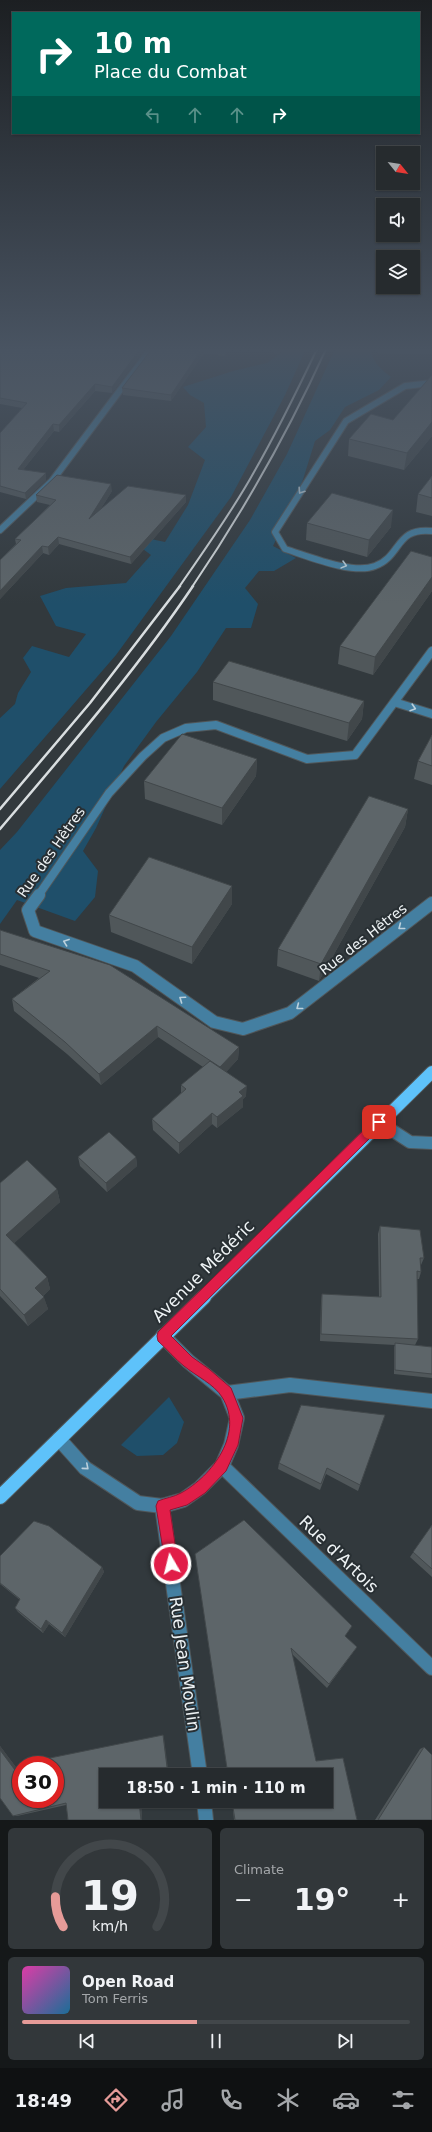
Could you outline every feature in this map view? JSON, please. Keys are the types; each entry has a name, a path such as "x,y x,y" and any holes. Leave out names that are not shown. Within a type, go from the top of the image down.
{"main road":[{"name":"Avenue Médéric","path":"0,1497 379,1122 432,1072"}],"street":[{"path":"0,530 52,481 87,434"},
{"path":"338,434 275,532 285,549 363,569 383,563 406,536 414,530 432,531"},
{"name":"Rue des Hêtres","path":"432,651 355,755 307,759 216,725 186,728 162,738 109,793 28,910 35,931 135,966 214,1022 242,1029 290,1013 432,903"},
{"path":"394,702 432,714"},
{"path":"379,1122 410,1142 432,1143"},
{"path":"59,1439 85,1468 138,1503 162,1506 183,1500 200,1488 222,1466 232,1445 236,1418 227,1393 205,1373 188,1362 163,1336"},
{"path":"227,1393 256,1387 290,1384 432,1401"},
{"name":"Rue d'Artois","path":"222,1466 432,1668"},
{"name":"Rue Jean Moulin","path":"162,1506 199,1768"},
{"path":"205,1808 206,1820"}],"shaded area":[{"path":"200,434 264,434 231,497 116,655 0,789 0,718 15,704 18,693 31,672 23,658 32,646 69,657 86,634 56,626 40,596 66,588 126,583 151,555 143,549 146,538 165,542 188,505 205,460 188,447"},
{"path":"296,434 325,434 315,441 300,489 273,546 296,558 274,571 259,571 245,588 258,604 251,628 226,628 197,672 156,722 124,766 96,828 83,851 98,871 95,897 75,921 17,900 0,924 0,850 17,832 171,636 250,520 287,454"},
{"path":"169,1397 184,1422 177,1443 163,1455 137,1456 121,1445"}],"building":[{"path":"0,434 45,434 18,469 46,473 25,493 0,486"},
{"path":"353,434 422,434 407,453 349,439"},
{"path":"57,475 111,484 89,519 128,486 186,495 130,557 58,537 48,547 42,546 0,591 0,560 21,540 15,539 56,500 36,495"},
{"path":"432,476 432,498 418,494"},
{"path":"332,493 393,510 369,540 307,523"},
{"path":"411,551 432,557 432,577 375,657 340,646"},
{"path":"229,661 364,701 349,723 213,682"},
{"path":"182,734 257,759 222,808 144,781"},
{"path":"432,735 432,766 418,761"},
{"path":"369,796 408,809 321,964 278,949"},
{"path":"149,857 232,886 192,947 109,915"},
{"path":"0,930 110,965 239,1047 220,1067 157,1026 99,1074 65,1042 12,999 50,971 0,954"},
{"path":"210,1061 247,1086 239,1092 243,1096 217,1117 212,1113 179,1143 152,1119 186,1089 181,1085"},
{"path":"109,1132 136,1157 106,1183 78,1157"},
{"path":"27,1160 57,1189 6,1235 47,1277 35,1288 44,1297 24,1315 0,1289 0,1183"},
{"path":"380,1226 420,1230 424,1258 420,1258 421,1272 417,1271 418,1339 321,1334 322,1294 381,1297"},
{"path":"395,1343 432,1347 432,1374 395,1370"},
{"path":"301,1405 385,1415 360,1485 327,1468 321,1484 279,1463"},
{"path":"244,1520 352,1626 345,1636 357,1647 329,1684 291,1648 316,1761 343,1758 357,1820 235,1820 233,1808 333,1808 333,1768 227,1768 195,1554"},
{"path":"34,1521 49,1526 102,1567 62,1633 46,1620 41,1629 15,1608 20,1599 0,1583 0,1556"},
{"path":"432,1525 432,1569 413,1552"},
{"path":"163,1735 167,1768 99,1768 99,1808 140,1808 141,1820 68,1820 66,1803 64,1803 64,1756 60,1756"},
{"path":"424,1747 432,1755 432,1820 378,1820"},
{"path":"0,1750 12,1766 12,1808 46,1808 13,1816 0,1798"}],"railway":[{"path":"179,587 237,502 275,434"},
{"path":"192,587 230,529 284,434"},
{"path":"0,809 90,703 180,586"},
{"path":"0,829 124,680 171,618 193,586"}],"route":[{"path":"171,1564 162,1506 183,1500 200,1488 222,1466 232,1445 236,1418 227,1393 205,1373 188,1362 163,1336 379,1122"}]}
